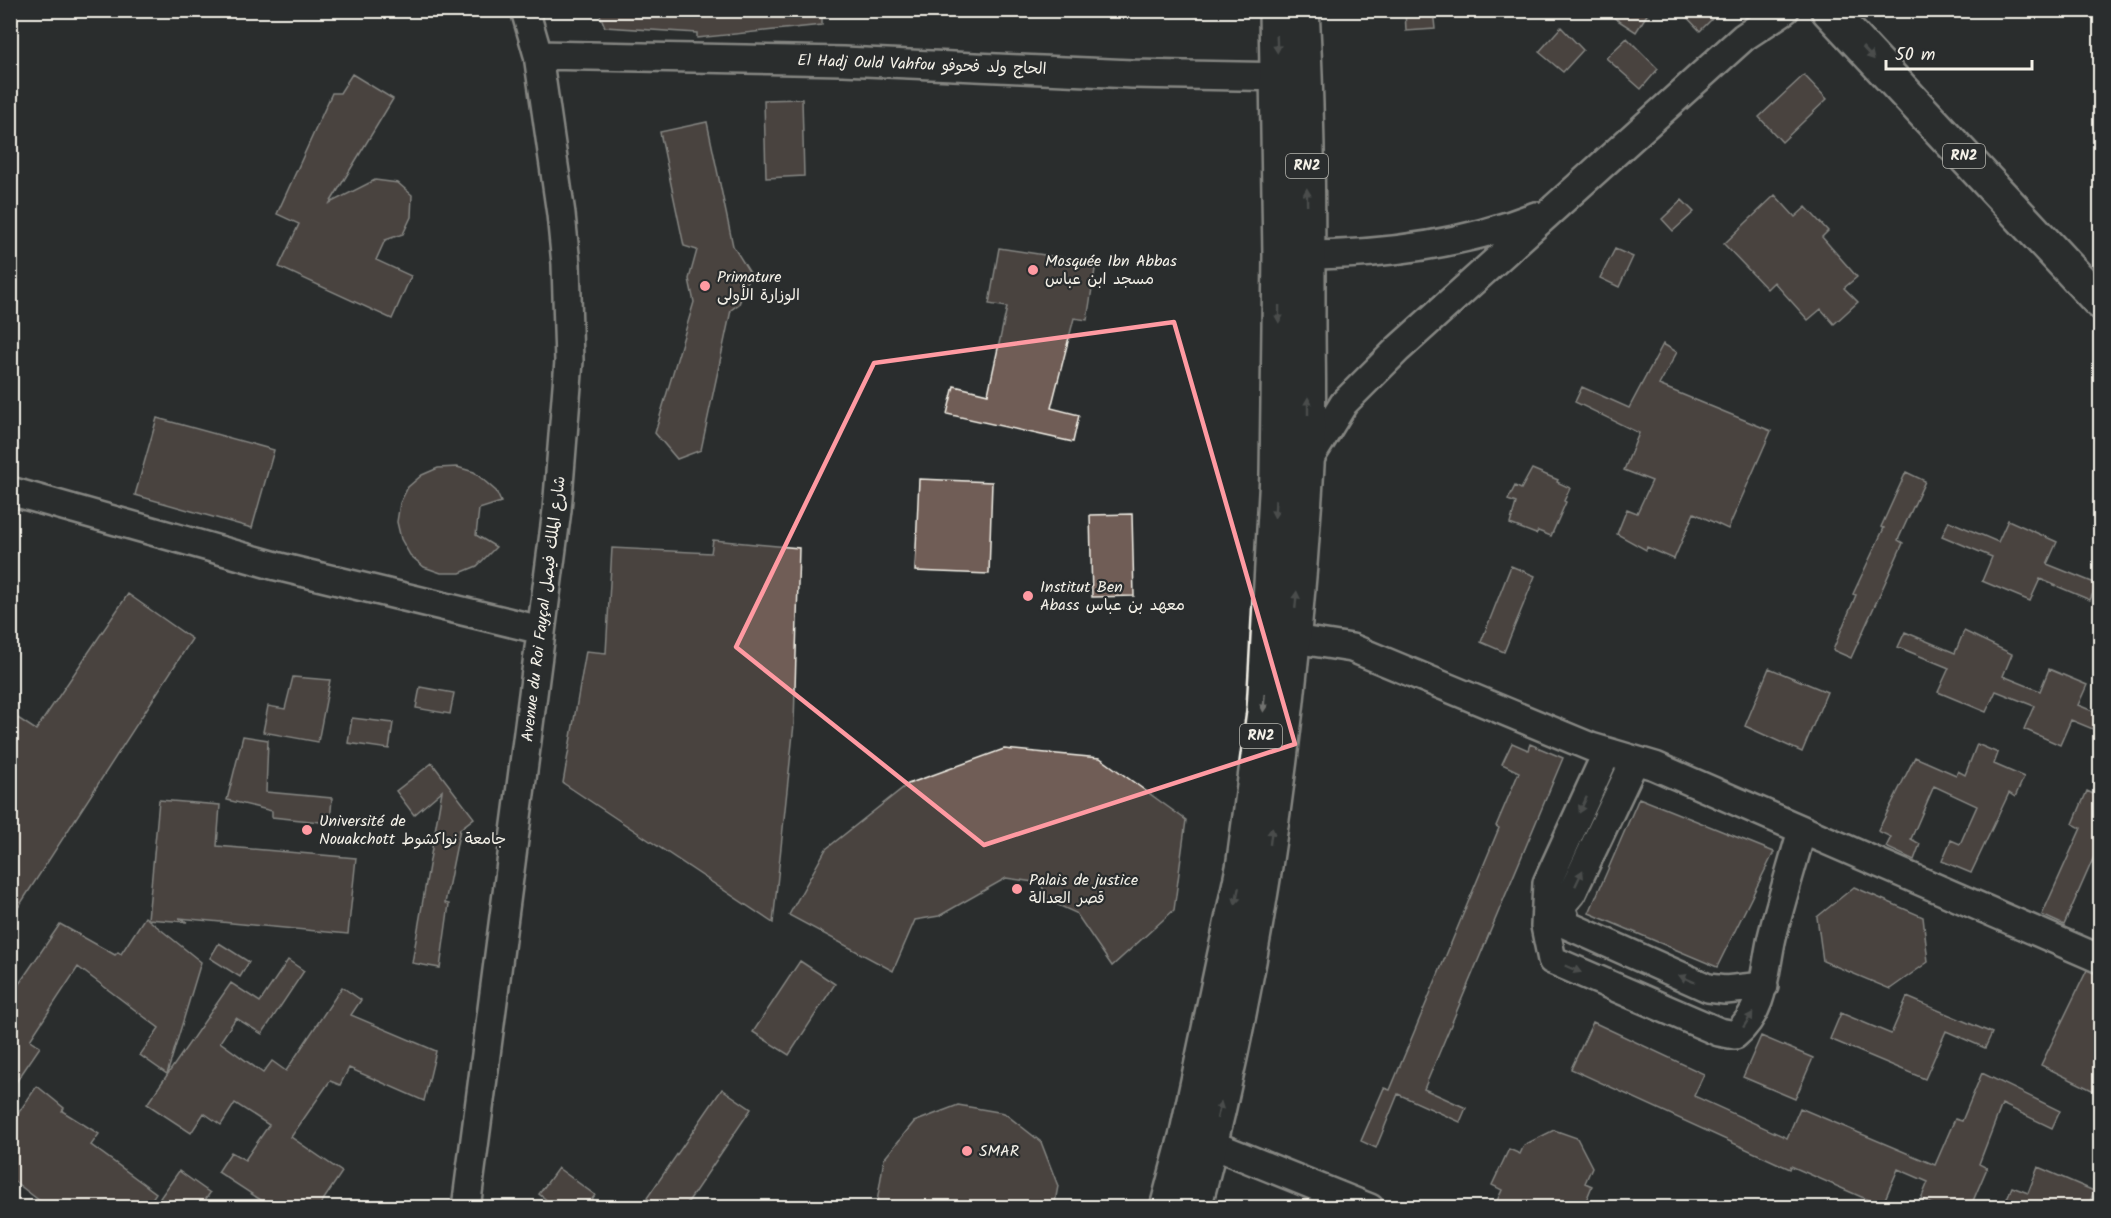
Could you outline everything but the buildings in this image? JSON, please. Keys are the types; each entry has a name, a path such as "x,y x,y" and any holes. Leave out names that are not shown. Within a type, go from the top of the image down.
{"highway":[{"name":"RN2","path":"1276,10 1292,77"},
{"name":"RN2","path":"1167,1208 1187,1133 1243,868 1264,712 1280,637 1308,463 1294,255 1292,77 1302,10"},
{"name":"RN2","path":"1828,10 2100,302"},
{"name":"RN2","path":"1859,10 2100,273"},
{"name":"RN2","path":"1194,1208 1241,1010 1267,869 1281,762 1277,475 1294,255"}],"street":[{"name":"Avenue du Roi Fayçal شارع الملك فيصل","path":"466,1208 559,489 569,362 566,264 538,54 525,10"},
{"path":"1277,475 1308,463 1344,403 1367,379 1548,212 1744,38 1785,10"},
{"name":"El Hadj Ould Vahfou الحاج ولد فحوفو","path":"538,54 800,59 1292,77"},
{"path":"1294,255 1416,248 1462,241 1498,231 1548,212"},
{"path":"10,491 276,566 541,630"},
{"path":"1280,637 1352,648 1607,752 1655,766 2100,959"},
{"path":"1607,752 1547,883 1553,916 1552,960 1719,1032 1735,1035 1748,1024 1764,986 1772,940 1802,830"},
{"path":"1553,916 1572,893 1635,760"},
{"path":"1553,916 1567,925 1708,988 1725,990 1764,986"},
{"path":"1211,1144 1370,1208"}],"highlighted area":[{"path":"1174,322 1295,744 984,845 736,647 874,363"}],"place":[{"name":"Mosquée Ibn Abbas مسجد ابن عباس","path":"1033,270"},
{"name":"Primature الوزارة الأولى","path":"705,286"},
{"name":"Institut Ben Abass معهد بن عباس","path":"1028,596"},
{"name":"Université de Nouakchott جامعة نواكشوط","path":"307,830"},
{"name":"Palais de justice قصر العدالة","path":"1017,889"},
{"name":"SMAR","path":"967,1151"}]}
